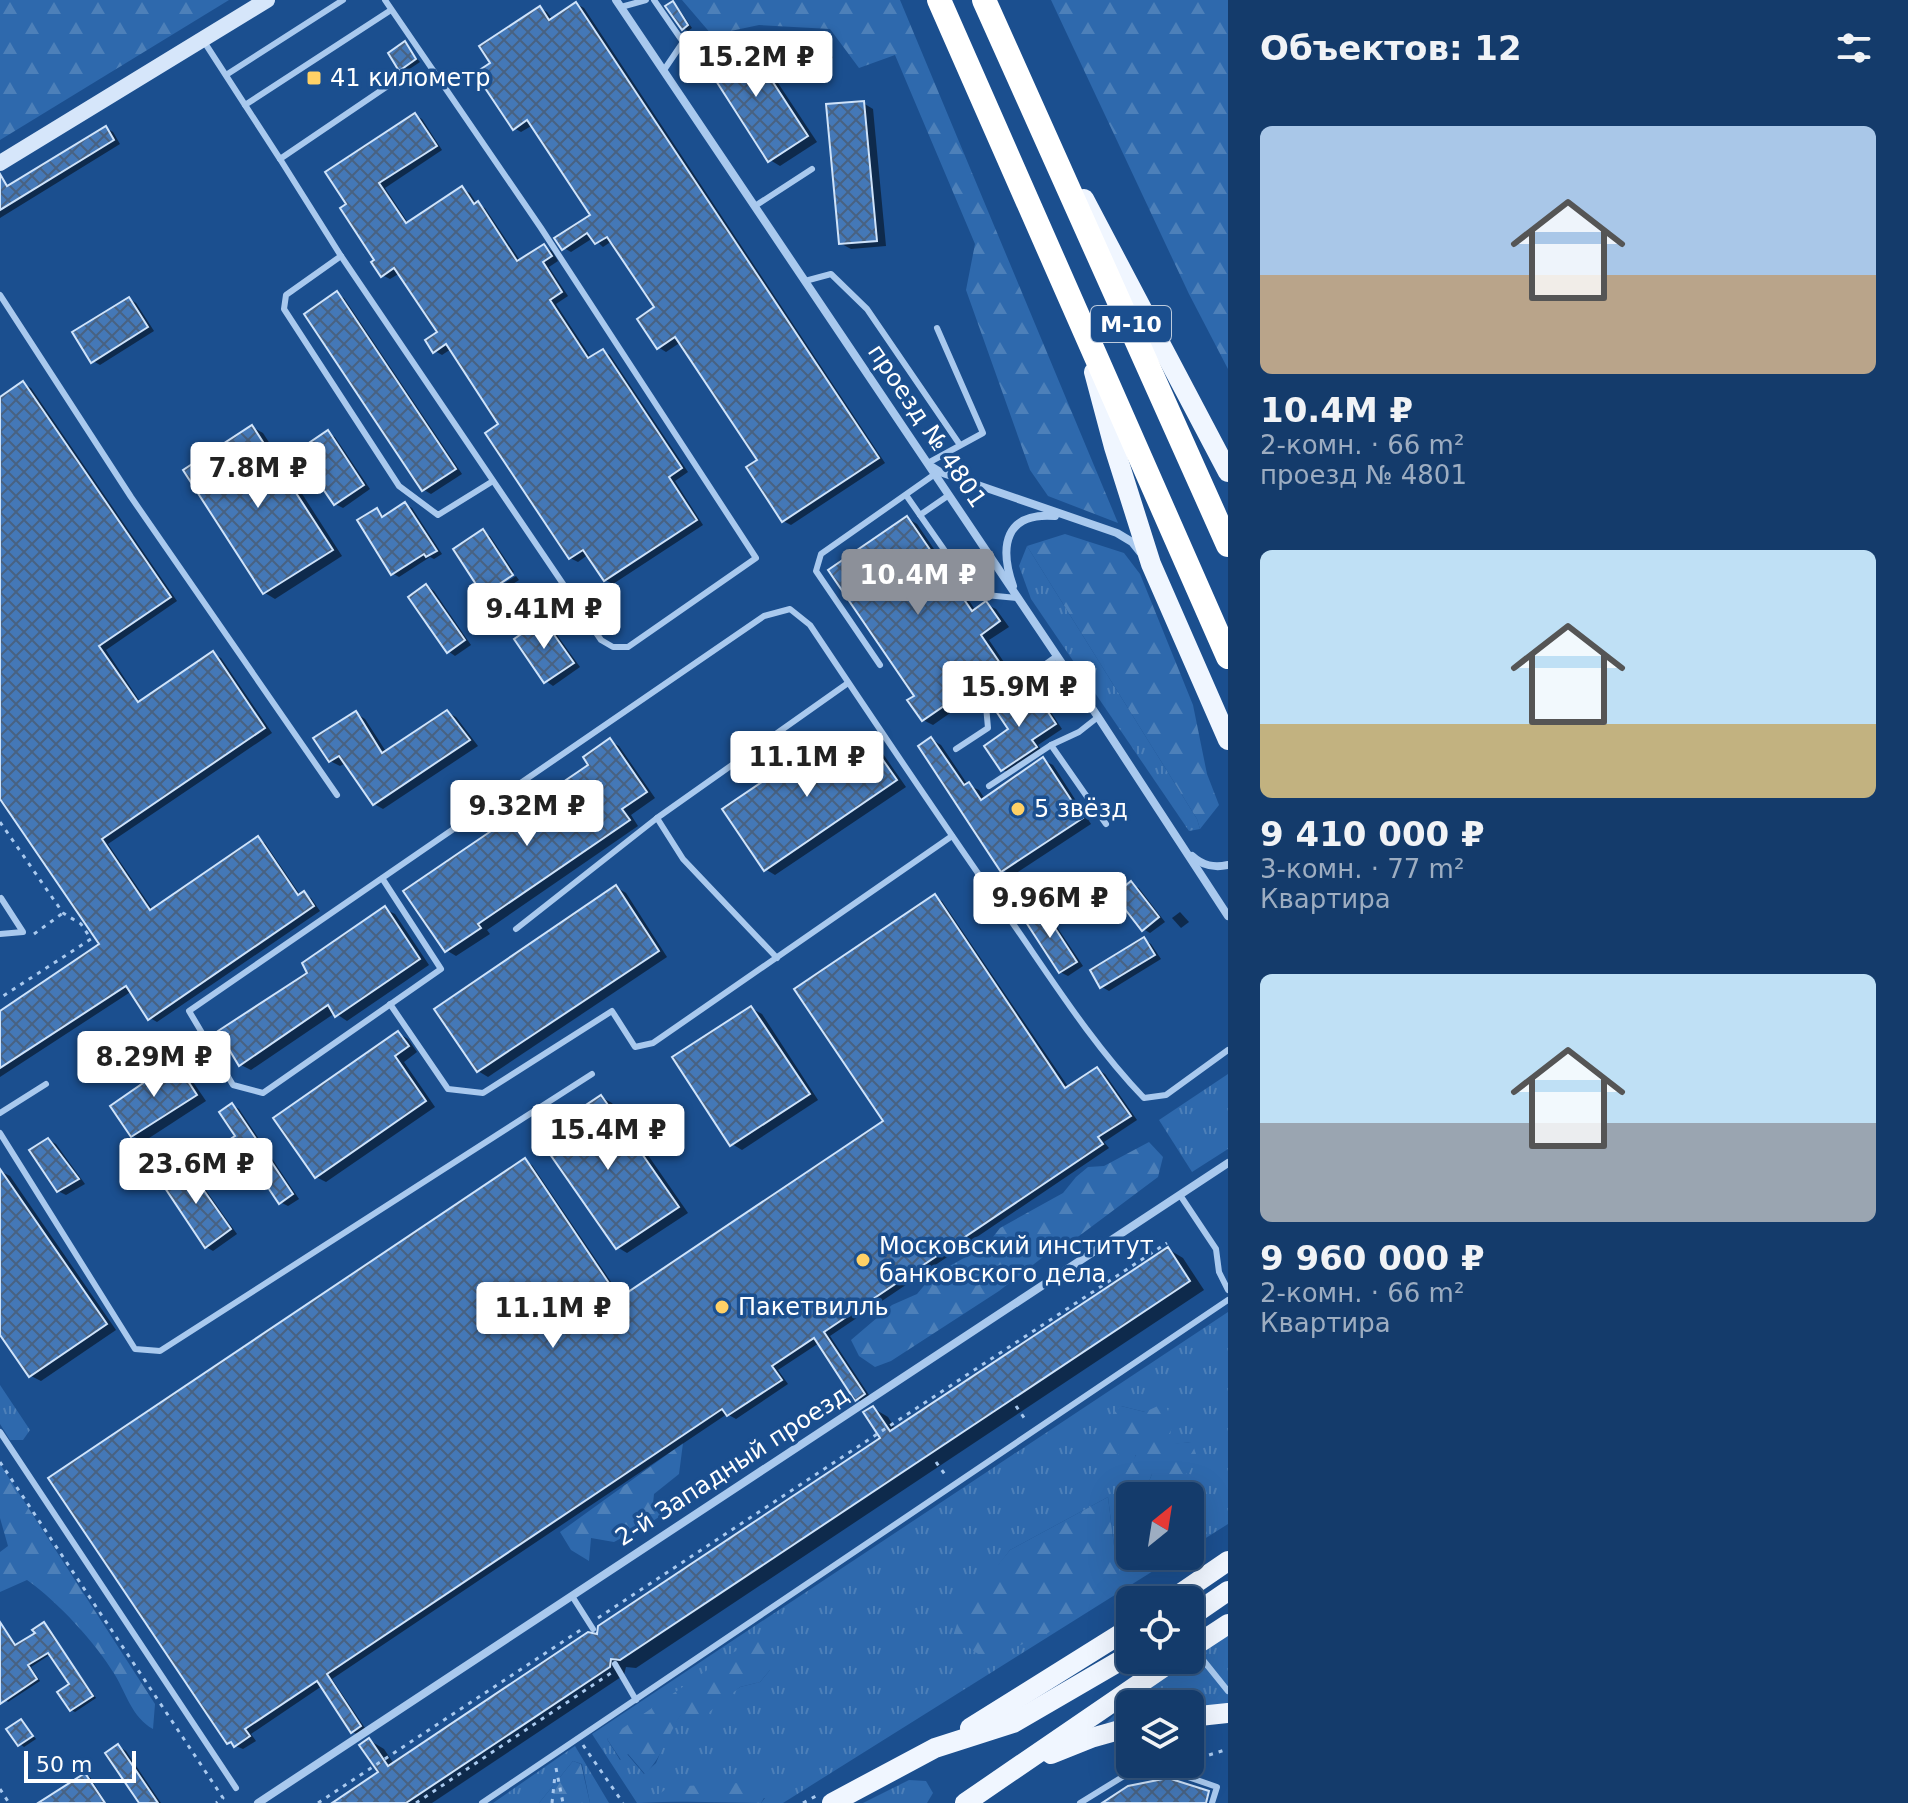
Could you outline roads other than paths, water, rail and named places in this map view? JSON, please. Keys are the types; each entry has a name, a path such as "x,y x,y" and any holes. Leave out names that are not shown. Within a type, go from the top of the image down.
{"highway":[{"name":"М-10","path":"939,0 1228,657"},
{"name":"М-10","path":"984,0 1228,545"}],"main road":[{"path":"1032,103 1228,472"},
{"name":"М-10","path":"1081,325 1114,447 1151,564 1228,740"},
{"path":"1191,1586 1228,1561"},
{"path":"1204,1607 1228,1591"},
{"path":"1204,1640 1228,1624"},
{"path":"832,1803 1015,1702 1116,1637"},
{"path":"935,1748 1013,1723 1116,1663"},
{"path":"965,1803 1154,1674"},
{"path":"1204,1716 1228,1713"},
{"path":"1011,1773 1091,1738 1116,1731"}],"street":[{"path":"0,163 267,0"},
{"name":"проезд № 4801","path":"619,3 1228,916"},
{"path":"928,463 940,472 1117,533 1132,542 1151,564"},
{"path":"1017,598 1005,565 1007,539 1014,527 1024,519 1040,515 1067,517"},
{"path":"1182,846 1206,865 1228,865"},
{"name":"2-й Западный проезд","path":"258,1803 1228,1163"}],"lane":[{"path":"226,75 343,0"},
{"path":"202,39 341,256 601,640 613,647 628,647 756,558 541,228 385,0"},
{"path":"619,3 646,0"},
{"path":"654,0 683,42 664,70"},
{"path":"245,105 391,10"},
{"path":"280,159 395,81"},
{"path":"755,206 812,169"},
{"path":"341,256 286,295 284,309 399,486 438,515 493,481"},
{"path":"805,281 831,274 867,309 960,445"},
{"path":"0,295 131,497 337,795"},
{"path":"928,463 983,433 937,328"},
{"path":"880,665 816,571 821,554 935,474"},
{"path":"906,495 975,594 1017,598"},
{"path":"920,515 949,495"},
{"path":"382,878 441,969 263,1093 233,1085 189,1011 382,878 764,616 790,609 810,625 1088,1031 1144,1098 1166,1095 1228,1050"},
{"path":"956,749 988,728 986,706 1057,656"},
{"path":"516,929 657,818 848,683"},
{"path":"989,786 1051,745 1079,732 1098,717"},
{"path":"1051,745 1106,824"},
{"path":"657,818 683,859 777,958"},
{"path":"390,1004 448,1089 483,1093 612,1011 635,1047 653,1043 952,836"},
{"path":"0,934 23,932 1,898"},
{"path":"0,1133 135,1349 160,1351 592,1074"},
{"path":"0,1113 46,1084"},
{"path":"1180,1195 1216,1249 1219,1272 1228,1290"},
{"path":"482,1803 1228,1300"},
{"path":"0,1432 236,1788"},
{"path":"572,1596 592,1626"},
{"path":"1204,1663 1228,1691"},
{"path":"616,1666 636,1700"},
{"path":"1080,1803 1124,1776 1165,1769 1217,1787 1212,1803"}],"place":[{"name":"41 километр","path":"314,78"},
{"name":"5 звёзд","path":"1018,809"},
{"name":"Московский институт банковского дела","path":"863,1260"},
{"name":"Пакетвилль","path":"722,1307"}]}
